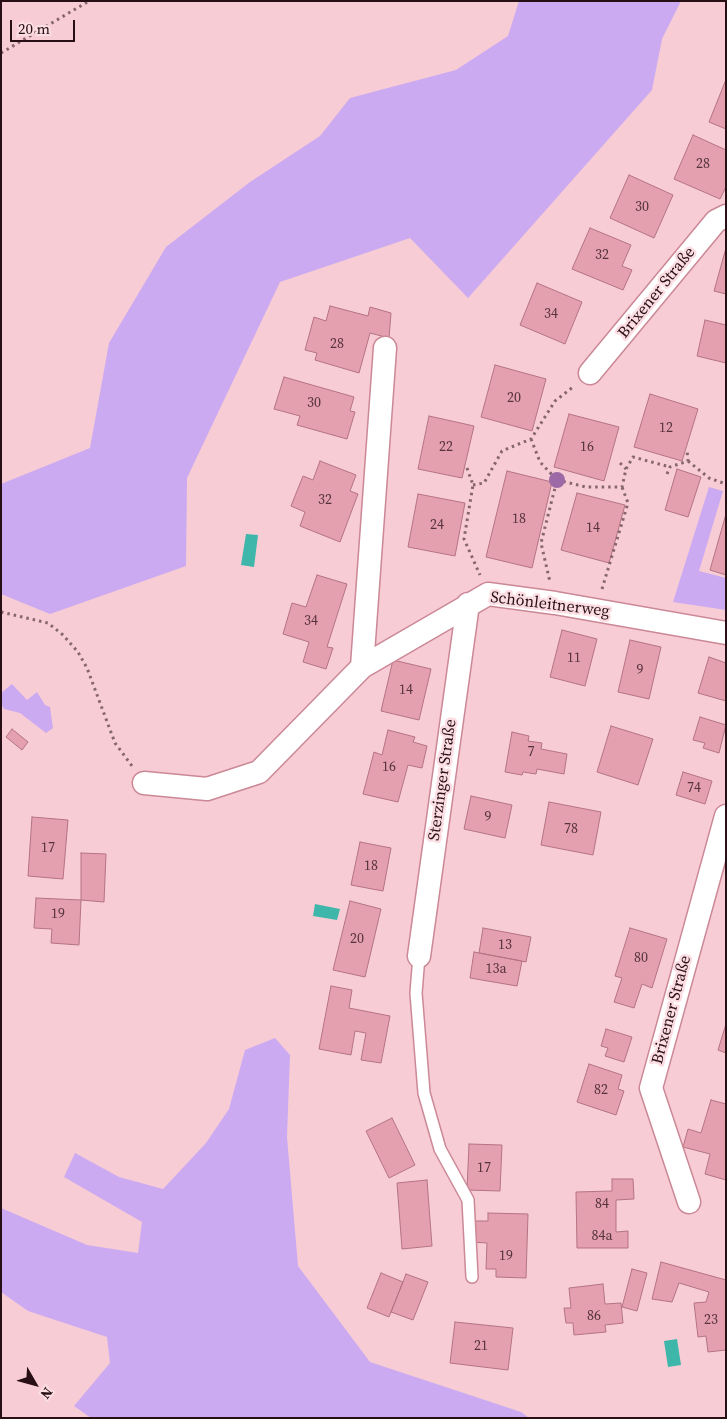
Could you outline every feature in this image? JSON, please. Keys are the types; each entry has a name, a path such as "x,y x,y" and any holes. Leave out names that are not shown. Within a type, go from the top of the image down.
{"street":[{"name":"Brixener Straße","path":"590,373 716,221 726,216"},
{"path":"362,667 385,348"},
{"name":"Schönleitnerweg","path":"144,783 207,789 259,772 362,667 478,599 555,603 726,633"},
{"name":"Sterzinger Straße","path":"419,956 478,599"},
{"name":"Brixener Straße","path":"689,1202 650,1088 726,816"}],"lane":[{"path":"419,956 416,993 424,1093 440,1149 468,1200 472,1277"}],"path":[{"path":"1,54 89,1"},
{"path":"473,485 484,483 502,451 531,439 555,401"},
{"path":"531,439 540,462 557,480 586,487 622,487"},
{"path":"688,450 688,461 708,478 726,484"},
{"path":"596,610 628,503 622,487 626,469 634,457 670,467 688,461"},
{"path":"620,463 626,469"},
{"path":"667,474 670,467"},
{"path":"467,468 473,485 464,539 478,599"},
{"path":"555,603 541,543 557,480"},
{"path":"1,612 48,623 63,635 78,652 87,668 115,743 144,783"}],"shaded area":[{"path":"519,1 681,1 662,39 652,90 468,298 410,238 280,282 187,478 186,566 50,614 1,594 1,484 90,448 109,343 166,247 250,182 320,136 350,98 456,70 508,36"},
{"path":"709,487 723,491 699,571 726,578 726,610 673,602"},
{"path":"12,684 27,700 37,692 45,705 50,707 53,728 46,733 20,713 4,709 1,704 1,693"},
{"path":"275,1038 290,1055 287,1137 298,1266 370,1362 521,1412 529,1418 91,1418 74,1406 110,1363 107,1337 28,1311 1,1292 1,1208 87,1245 138,1253 142,1222 64,1177 75,1153 119,1177 163,1189 206,1143 229,1109 245,1050"}],"water":[{"path":"246,534 258,535 254,567 241,565"},
{"path":"315,904 340,909 337,920 313,916"},
{"path":"677,1339 681,1365 668,1367 664,1341"}],"building":[{"path":"726,82 726,129 709,122"},
{"path":"693,135 726,150 726,187 720,199 674,179"},
{"path":"629,175 673,195 654,238 610,218"},
{"path":"590,228 631,245 622,266 632,270 623,290 572,269"},
{"path":"726,248 726,294 714,291"},
{"path":"537,283 582,302 565,344 520,325"},
{"path":"330,306 368,316 370,307 391,313 389,338 370,333 359,373 315,360 317,353 305,350 314,317 326,321"},
{"path":"705,320 726,325 726,363 697,356"},
{"path":"495,365 546,379 532,431 481,417"},
{"path":"284,377 354,397 350,411 355,412 347,439 297,425 300,416 274,409"},
{"path":"650,394 698,409 682,461 634,447"},
{"path":"569,414 619,427 604,481 554,467"},
{"path":"429,416 474,426 462,478 418,469"},
{"path":"320,461 356,475 350,491 358,494 340,542 300,526 305,512 291,506 303,476 313,480"},
{"path":"677,469 701,477 688,517 665,510"},
{"path":"507,471 552,482 532,568 486,557"},
{"path":"577,493 625,505 609,563 561,550"},
{"path":"418,494 465,503 455,556 408,547"},
{"path":"726,514 726,575 710,570"},
{"path":"317,575 347,584 327,647 333,648 326,669 303,662 309,642 283,634 292,603 306,607"},
{"path":"562,630 597,639 585,686 550,677"},
{"path":"630,640 661,647 649,699 618,692"},
{"path":"709,657 726,663 726,701 698,693"},
{"path":"393,660 431,669 419,720 381,711"},
{"path":"700,717 726,725 719,753 703,748 705,743 693,740"},
{"path":"611,726 653,739 638,785 597,772"},
{"path":"12,729 28,742 22,750 6,737"},
{"path":"388,730 415,737 413,742 427,746 422,768 408,765 398,802 363,794 374,752 382,755"},
{"path":"512,732 529,736 528,741 542,743 541,749 567,754 564,774 537,769 536,774 523,772 522,775 505,772"},
{"path":"683,772 712,781 705,804 676,795"},
{"path":"471,796 512,805 505,838 464,829"},
{"path":"549,802 601,812 593,855 541,845"},
{"path":"32,817 68,820 63,879 28,876"},
{"path":"360,842 391,848 383,891 351,885"},
{"path":"81,853 106,854 104,902 81,900"},
{"path":"36,898 81,900 79,945 51,943 52,929 34,928"},
{"path":"350,901 381,909 365,977 333,970"},
{"path":"483,928 531,937 526,962 479,953"},
{"path":"630,928 667,939 652,988 642,984 634,1008 614,1002 622,978 615,976"},
{"path":"474,952 522,961 517,986 470,978"},
{"path":"331,986 352,990 349,1008 390,1016 381,1063 361,1060 366,1033 355,1031 351,1055 319,1049"},
{"path":"726,1024 726,1053 718,1050"},
{"path":"606,1029 632,1037 624,1062 605,1056 608,1048 601,1046"},
{"path":"589,1064 622,1075 618,1089 624,1091 616,1115 577,1102"},
{"path":"711,1100 726,1104 726,1180 705,1174 710,1154 683,1147 688,1129 701,1133"},
{"path":"392,1118 415,1165 389,1178 366,1131"},
{"path":"469,1144 502,1145 500,1191 467,1190"},
{"path":"612,1179 633,1179 634,1199 616,1200 616,1232 628,1231 628,1248 577,1248 576,1192 612,1191"},
{"path":"427,1180 432,1246 402,1249 397,1183"},
{"path":"488,1213 528,1214 526,1278 496,1277 496,1269 486,1269 487,1243 471,1242 472,1221 488,1221"},
{"path":"661,1262 726,1280 726,1350 708,1352 706,1336 698,1337 694,1303 706,1302 709,1292 679,1283 672,1302 652,1299"},
{"path":"632,1269 647,1273 637,1311 622,1307"},
{"path":"381,1273 403,1282 389,1317 367,1308"},
{"path":"406,1274 428,1282 413,1320 391,1312"},
{"path":"603,1284 605,1304 621,1303 623,1323 605,1325 606,1332 574,1335 573,1323 566,1323 564,1308 571,1308 569,1288"},
{"path":"455,1322 513,1328 508,1370 450,1363"}]}
